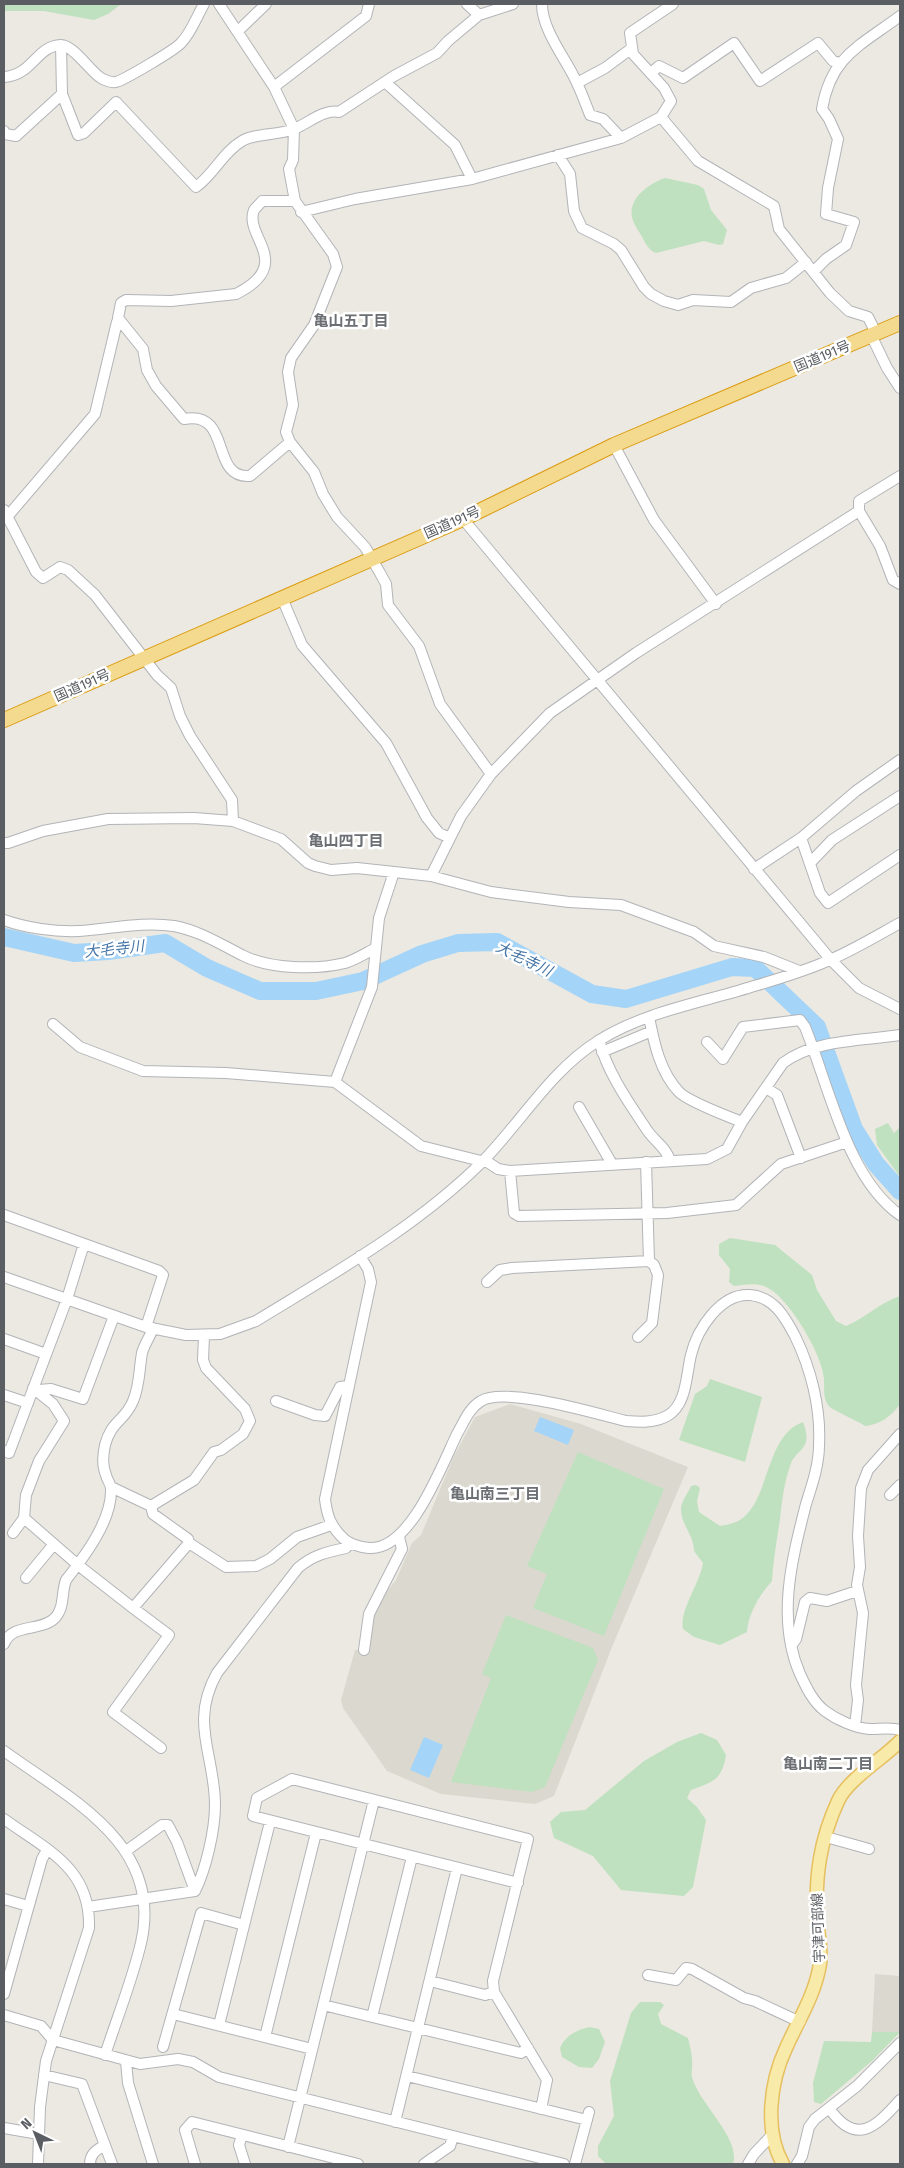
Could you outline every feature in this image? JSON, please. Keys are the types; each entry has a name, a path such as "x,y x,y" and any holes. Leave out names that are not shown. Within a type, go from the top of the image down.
{"highway":[{"name":"国道191号","path":"4,720 463,519 614,445 900,323"}],"main road":[{"name":"宇津可部線","path":"783,2164 771,2136 773,2102 780,2066 817,1980 821,1960 816,1889 818,1865 839,1799 900,1740"}],"street":[{"path":"4,77 16,76 48,48 61,45 72,50 90,70 104,80 116,82 174,51 182,43 204,4"},
{"path":"219,4 274,88 294,129 293,160 289,169 295,201 301,212 333,254 337,267 314,325 291,358 288,372 293,406 286,432 290,442 314,472 323,494 342,525 353,532 372,558 386,584 388,606 419,646 440,704 491,774"},
{"path":"238,31 266,4"},
{"path":"274,88 366,16 369,4"},
{"path":"467,4 479,15"},
{"path":"61,45 62,94 78,136 84,133 116,102 196,187 217,167 231,148 244,139 275,135 294,129 330,110 339,112 385,82 437,53 479,15 513,4"},
{"path":"542,4 542,10 552,35 577,83 590,115 603,119 621,138"},
{"path":"301,212 355,199 472,179 621,138 661,117 671,101 633,54 630,33 673,4"},
{"path":"814,271 826,259 846,245 854,222 826,214 828,188 838,139 822,109 826,89 839,63 900,16"},
{"path":"651,74 660,66 683,78 734,43 760,81 818,43 833,61 839,63"},
{"path":"577,83 600,71 632,48"},
{"path":"385,82 455,145 472,179"},
{"path":"4,131 5,134 16,136 62,94"},
{"path":"661,117 698,161 755,196 768,200 774,206 779,229 830,293 849,311 868,317 887,368 900,388"},
{"path":"558,155 570,174 574,211 582,228 614,244 621,250 644,287 651,294 664,301 678,304 693,300 731,302 751,288 786,278 806,262"},
{"path":"290,442 250,476 243,477 233,471 227,465 211,425 206,420 195,417 184,419 156,386 146,370 143,349 118,318 121,303 126,300 171,301 236,294 244,289 258,278 265,262 265,256 253,220 254,209 262,201 295,201"},
{"path":"117,322 95,414 6,514 36,572 43,578 60,568 68,570 95,595 157,675 171,688 180,716 190,736 232,800 233,821"},
{"path":"614,445 654,520 716,604"},
{"path":"900,476 859,501 859,511 880,546 893,580 900,584"},
{"path":"431,876 461,816 491,774 550,713 596,681 859,511"},
{"path":"463,519 596,681 832,960 859,988 900,1009"},
{"path":"282,598 302,645 386,744 427,818 440,833 450,838"},
{"path":"754,869 801,838 856,791 900,760"},
{"path":"810,864 832,840 900,796"},
{"path":"4,843 43,830 108,819 194,818 233,821 281,839 308,863 315,866 331,870 357,868 431,876 491,892 621,906 694,932 714,946 764,957 795,972"},
{"path":"801,838 820,893 828,902 900,855"},
{"path":"335,1082 372,987 379,918 394,872"},
{"path":"4,920 19,925 77,931 147,924 174,926 206,934 254,960 296,968 346,963 375,951"},
{"path":"4,1277 149,1328 186,1335 204,1336 233,1330 256,1322 398,1233 435,1204 481,1162 578,1054 599,1040 622,1027 649,1017 750,988 832,960 900,923"},
{"path":"649,1017 656,1050 669,1079 680,1093 742,1122"},
{"path":"707,1042 723,1059 743,1028 800,1020 817,1048 847,1142 869,1185 887,1206 900,1215"},
{"path":"53,1024 80,1047 143,1071 226,1073 335,1082 421,1146 489,1163 498,1169 510,1171 707,1159 718,1155 727,1148 742,1122 783,1063 792,1056 842,1041 900,1035"},
{"path":"602,1052 652,1030"},
{"path":"599,1040 602,1052 648,1132 669,1154 670,1161"},
{"path":"766,1088 777,1095 801,1158"},
{"path":"579,1108 612,1164"},
{"path":"510,1171 514,1213 519,1216 667,1213 736,1205 782,1164 847,1142"},
{"path":"646,1162 648,1212 646,1218 649,1261"},
{"path":"4,1215 159,1271 163,1275 142,1350 137,1390 127,1412 111,1426 105,1445 103,1458 105,1473 111,1487 110,1499 99,1533 66,1580 63,1587 63,1604 54,1618 33,1629 16,1631 9,1634 4,1644"},
{"path":"4,1451 9,1453 28,1403 36,1389 46,1354 84,1244"},
{"path":"360,1256 368,1269 371,1282 325,1499 326,1513 331,1525 350,1543 360,1547 375,1548 386,1546 399,1537 409,1526 467,1416 482,1400 498,1396 517,1397 643,1422 667,1416 680,1402 691,1353 710,1317 729,1300 750,1295 772,1303 782,1312 810,1373 819,1429 818,1463 790,1572 788,1626 791,1646 798,1668 814,1700 825,1711 855,1726 900,1730"},
{"path":"486,1282 500,1270 512,1268 649,1261 654,1265 658,1275 652,1323 638,1337"},
{"path":"36,1389 51,1389 83,1400 114,1316"},
{"path":"151,1506 194,1480 214,1452 221,1450 243,1434 250,1421 245,1409 206,1368 203,1360 204,1336"},
{"path":"4,1339 46,1354"},
{"path":"276,1401 315,1415 325,1416 340,1387 348,1386"},
{"path":"13,1533 24,1518 26,1494 39,1461 64,1421 53,1404 36,1389"},
{"path":"4,1395 28,1403"},
{"path":"855,1726 858,1700 856,1685 863,1614 857,1591 860,1567 858,1522 864,1477 900,1434"},
{"path":"890,1495 900,1485"},
{"path":"111,1487 151,1506"},
{"path":"151,1506 153,1514 188,1539 189,1544 226,1567 256,1566 270,1559 297,1537 331,1525"},
{"path":"24,1518 78,1565 169,1634 113,1712 161,1748"},
{"path":"364,1650 369,1614 402,1549 399,1537"},
{"path":"195,1891 200,1879 215,1819 216,1803 204,1725 204,1706 209,1688 217,1673 298,1568 309,1558 346,1548 350,1543"},
{"path":"26,1578 54,1544"},
{"path":"133,1608 189,1544"},
{"path":"791,1646 796,1638 805,1602 810,1598 827,1601 857,1591"},
{"path":"4,1751 90,1813 110,1830 126,1852 140,1884 144,1917 141,1943 105,2055"},
{"path":"518,1883 270,1822 253,1816 257,1798 292,1779 528,1839 518,1883 494,1981 494,1992 547,2080 541,2109"},
{"path":"288,2147 374,1800"},
{"path":"4,1819 47,1850 76,1877 83,1889 88,1907 89,1928 53,2040 44,2075 38,2164"},
{"path":"219,2025 270,1822"},
{"path":"126,1852 162,1825 168,1826 177,1842 195,1891"},
{"path":"265,2037 316,1833"},
{"path":"826,1837 869,1849"},
{"path":"4,1994 42,1859 47,1850"},
{"path":"372,2017 412,1856"},
{"path":"395,2122 457,1868"},
{"path":"88,1907 195,1891"},
{"path":"4,1899 28,1906"},
{"path":"163,2048 201,1914 244,1925"},
{"path":"648,1975 676,1980 686,1968 692,1969 744,1998 755,2000 800,2022"},
{"path":"430,1981 485,1995 494,1992"},
{"path":"323,2005 520,2053 528,2048"},
{"path":"173,2014 312,2049"},
{"path":"4,2015 41,2026 53,2040 126,2061 140,2064 178,2059 193,2062 220,2078 564,2164"},
{"path":"797,2164 802,2156 809,2127 814,2119 858,2086 900,2043"},
{"path":"126,2061 128,2083 153,2164"},
{"path":"44,2075 82,2084 112,2164"},
{"path":"407,2076 541,2109 588,2116 575,2164"},
{"path":"829,2108 842,2123 854,2130 862,2131 873,2128 882,2121 900,2100"},
{"path":"195,2164 185,2130 192,2122 358,2164"},
{"path":"4,2128 39,2134"},
{"path":"242,2135 240,2146 245,2164"},
{"path":"748,2164 754,2154 771,2136"},
{"path":"424,2164 450,2146 453,2137"},
{"path":"90,2164 90,2158 97,2149 105,2145"}],"shaded area":[{"path":"510,1404 581,1424 688,1467 612,1647 554,1796 535,1804 441,1794 387,1771 343,1708 341,1700 355,1650 369,1650 374,1616 385,1594 396,1580 412,1543 421,1535 454,1456 475,1417"},
{"path":"875,1974 900,1976 900,2032 872,2032"}],"green space":[{"path":"4,4 121,4 108,14 94,20 44,11 4,11"},
{"path":"665,178 698,185 704,189 711,210 727,230 723,244 719,245 704,241 656,253 649,248 633,222 633,204 641,192"},
{"path":"888,1123 894,1133 900,1127 900,1177 877,1145 875,1129"},
{"path":"730,1238 775,1245 812,1275 817,1290 836,1321 846,1326 886,1302 900,1296 900,1404 893,1412 880,1422 865,1426 829,1406 824,1394 823,1373 816,1352 794,1314 776,1294 764,1286 751,1284 734,1286 729,1282 730,1269 719,1255 719,1244"},
{"path":"710,1379 762,1397 745,1462 679,1440 695,1394 707,1386"},
{"path":"803,1422 806,1431 805,1444 793,1460 786,1479 772,1581 755,1605 747,1632 720,1645 694,1637 683,1629 684,1614 703,1563 694,1551 681,1509 691,1486 696,1485 700,1488 697,1501 699,1512 720,1526 736,1522 747,1514 756,1502 773,1456 781,1441 790,1430"},
{"path":"578,1452 664,1489 604,1636 533,1608 547,1574 527,1566"},
{"path":"506,1615 593,1648 598,1660 545,1787 532,1792 451,1782 491,1678 482,1674"},
{"path":"701,1733 717,1740 726,1755 719,1775 711,1782 691,1790 687,1798 697,1807 706,1820 693,1887 684,1896 621,1890 593,1856 554,1838 550,1822 561,1812 585,1810 644,1761 677,1742"},
{"path":"640,2002 660,2002 664,2005 658,2014 661,2024 688,2038 692,2056 692,2077 702,2098 731,2143 734,2154 733,2164 606,2164 598,2156 598,2146 614,2116 610,2081 631,2013"},
{"path":"589,2027 599,2029 605,2042 599,2059 592,2068 579,2067 562,2057 560,2048 572,2034"},
{"path":"872,2032 900,2032 873,2060 821,2104 814,2102 813,2083 824,2041 871,2042"}],"water":[{"path":"540,1417 574,1430 568,1445 534,1431"},
{"path":"424,1737 443,1745 429,1778 410,1770"}],"waterway":[{"name":"大毛寺川","path":"4,937 74,953 108,951 165,943 207,968 260,991 316,991 363,981 422,954 458,943 497,942 592,994 626,999 732,967 755,968 817,1027 854,1129 876,1164 900,1191"}],"district":[{"name":"亀山五丁目","path":"351,321"},
{"name":"亀山四丁目","path":"346,841"},
{"name":"亀山南三丁目","path":"495,1494"},
{"name":"亀山南二丁目","path":"828,1764"}]}
